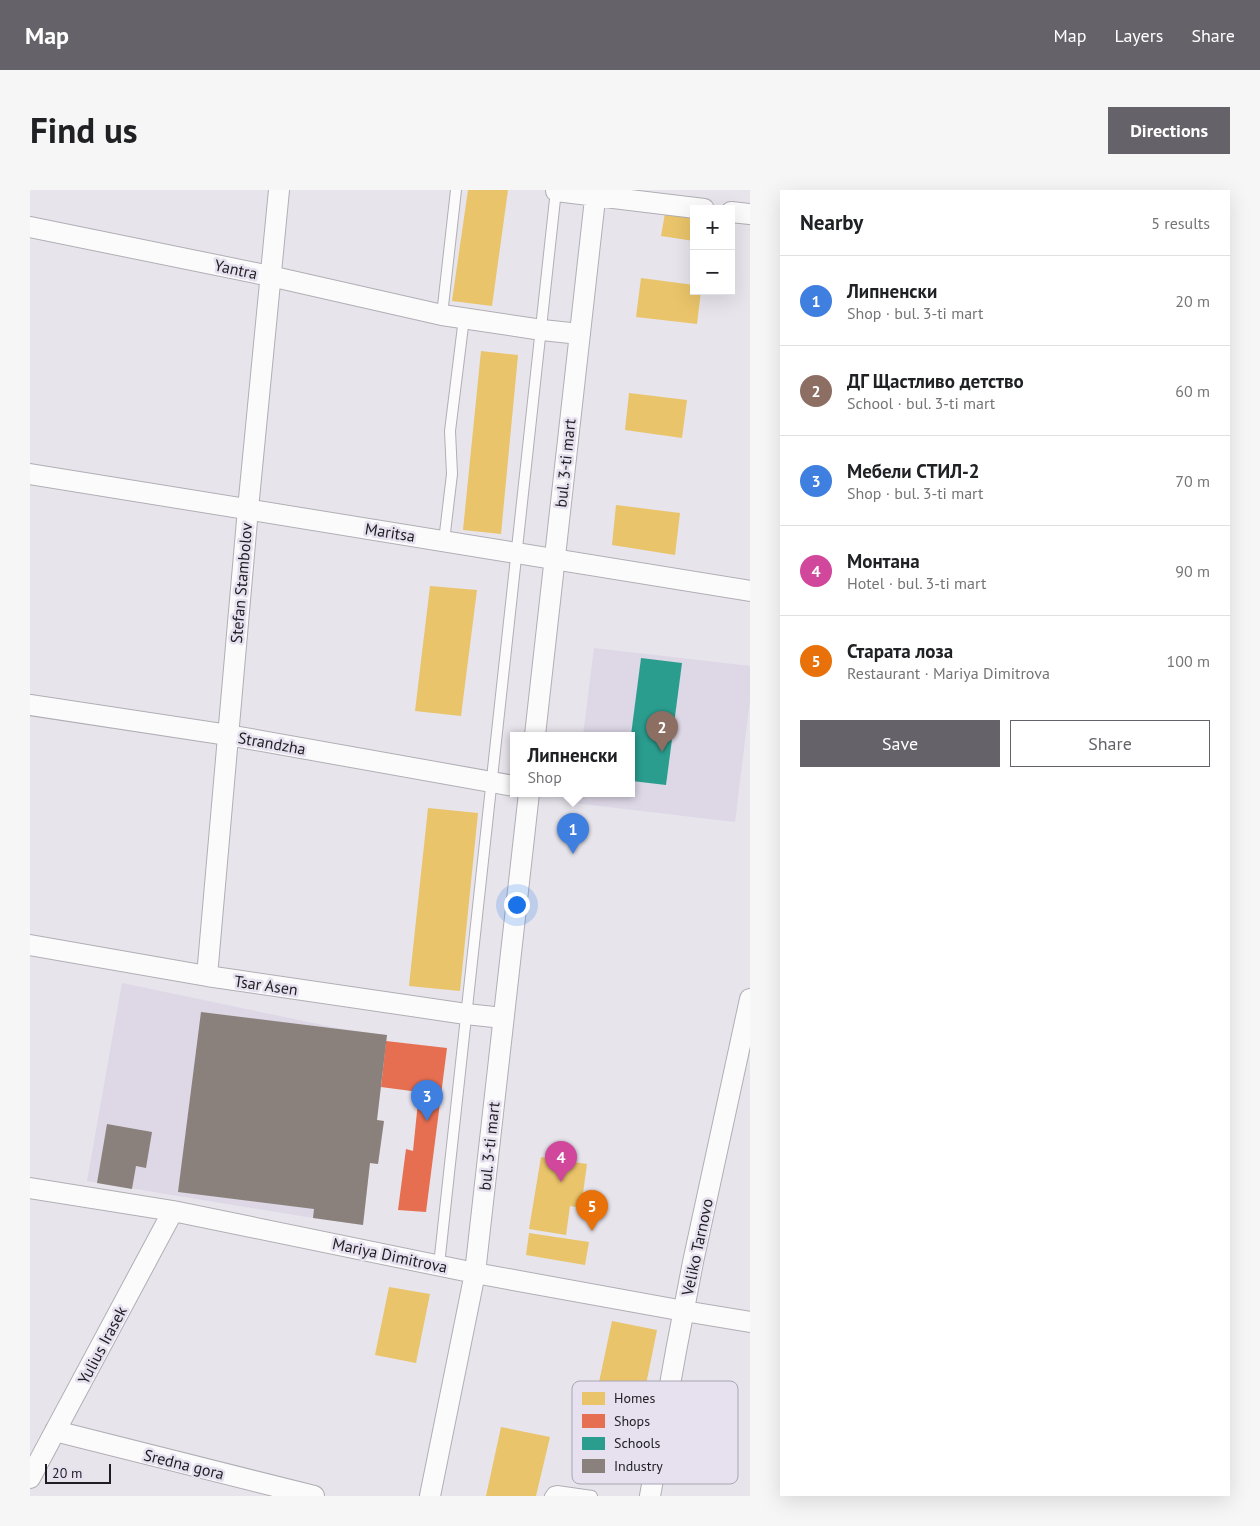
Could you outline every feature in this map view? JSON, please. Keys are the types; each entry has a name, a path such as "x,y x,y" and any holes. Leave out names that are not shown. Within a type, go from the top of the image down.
{"street":[{"name":"Stefan Stambolov","path":"207,976 248,509 279,190"},
{"path":"556,190 596,193 690,207"},
{"name":"bul. 3-ti mart","path":"535,732 596,193"},
{"path":"735,212 750,214"},
{"name":"Yantra","path":"30,227 270,276 442,315 580,334"},
{"name":"Maritsa","path":"30,474 750,591"},
{"name":"Strandzha","path":"30,705 228,735 510,785"},
{"name":"bul. 3-ti mart","path":"430,1496 475,1273 528,797"},
{"name":"Tsar Asen","path":"30,945 207,976 503,1018"},
{"name":"Veliko Tarnovo","path":"671,1381 684,1311 750,999"},
{"name":"Mariya Dimitrova","path":"30,1188 173,1211 475,1273 750,1322"},
{"name":"Yulius Irasek","path":"30,1478 173,1211"},
{"name":"Sredna gora","path":"55,1431 314,1496"}],"lane":[{"path":"442,315 456,190"},
{"path":"439,1265 556,190"},
{"path":"444,541 452,474 450,431 464,318"},
{"path":"550,1496 553,1492 557,1491 592,1496"}],"shaded area":[{"path":"594,648 750,666 750,700 735,822 574,803 575,797 635,797 635,732 583,732"},
{"path":"122,983 337,1028 387,1035 377,1120 384,1121 378,1164 370,1163 363,1225 87,1181"}],"building: Homes":[{"path":"468,190 508,190 492,306 452,301"},
{"path":"665,213 690,216 690,240 661,236"},
{"path":"641,278 690,284 690,295 701,295 697,324 636,317"},
{"path":"481,351 518,355 501,534 463,530"},
{"path":"629,393 687,400 682,438 625,430"},
{"path":"616,505 680,513 675,555 612,545"},
{"path":"430,586 477,590 461,716 415,711"},
{"path":"428,808 478,813 460,991 409,986"},
{"path":"541,1157 587,1164 581,1208 570,1206 566,1235 529,1229"},
{"path":"529,1233 589,1242 585,1265 526,1255"},
{"path":"389,1287 430,1294 416,1363 375,1355"},
{"path":"612,1321 657,1330 647,1381 599,1381"},
{"path":"501,1427 550,1437 536,1496 486,1496"}],"building: Shops":[{"path":"386,1041 447,1048 426,1212 398,1210 406,1149 413,1151 419,1092 381,1087"}],"building: Schools":[{"path":"641,658 682,663 666,785 635,781 635,732 631,732"}],"building: Industry":[{"path":"201,1012 387,1035 377,1120 384,1121 378,1164 370,1163 363,1225 313,1218 314,1209 178,1192"},
{"path":"107,1124 152,1132 146,1168 136,1166 132,1189 97,1183"}],"place":[{"name":"ДГ Щастливо детство","path":"662,752"},
{"name":"Липненски","path":"573,854"},
{"name":"Мебели СТИЛ-2","path":"427,1121"},
{"name":"Монтана","path":"561,1182"},
{"name":"Старата лоза","path":"592,1231"}]}
